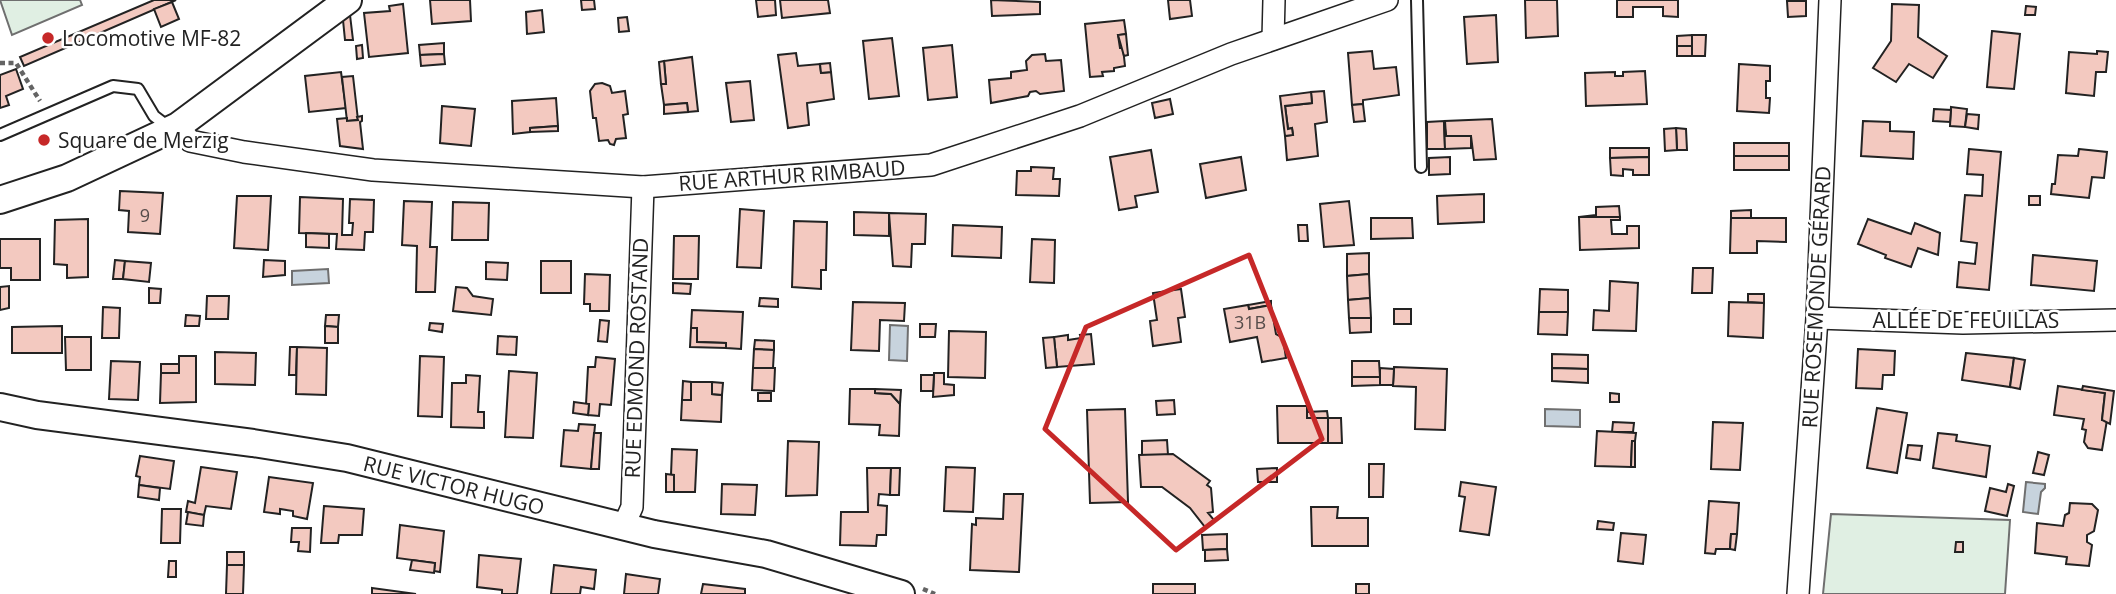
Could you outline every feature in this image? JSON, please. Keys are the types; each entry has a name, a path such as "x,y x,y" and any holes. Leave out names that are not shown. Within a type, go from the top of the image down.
{"street":[{"path":"0,200 67,178 175,128 348,0"},
{"path":"1273,39 1274,0"},
{"name":"RUE ARTHUR RIMBAUD","path":"175,128 191,141 244,152 373,170 643,187 931,165 1080,116 1273,39 1387,0"},
{"name":"RUE ROSEMONDE GÉRARD","path":"1798,594 1817,318 1830,0"},
{"name":"RUE EDMOND ROSTAND","path":"622,527 632,507 643,187"},
{"name":"ALLÉE DE FEUILLAS","path":"1817,318 1963,323 2116,320"},
{"name":"RUE VICTOR HUGO","path":"0,407 37,415 346,458 622,527 766,554 897,593"}],"lane":[{"path":"1417,0 1421,167"},
{"path":"0,135 113,86 138,89 154,116 175,128"}],"path":[{"path":"0,63 16,63 48,114"}],"highlighted area":[{"path":"1249,255 1322,439 1176,550 1045,429 1086,327"}],"green space":[{"path":"0,0 80,0 82,5 12,35"},
{"path":"1831,514 2010,520 2005,594 1823,594"}],"shaded area":[{"path":"328,269 329,283 292,285 292,271"},
{"path":"890,325 908,326 907,361 889,360"},
{"path":"1545,409 1580,410 1580,427 1545,426"},
{"path":"2026,482 2045,484 2038,514 2023,512"}],"building":[{"path":"154,0 176,0 24,66 20,57"},
{"path":"430,0 470,0 471,21 432,24"},
{"path":"581,0 594,0 595,9 582,10"},
{"path":"756,0 775,0 776,15 758,17"},
{"path":"780,0 828,0 830,13 782,18"},
{"path":"991,0 1040,2 1040,14 992,16"},
{"path":"1168,0 1190,0 1192,16 1170,19"},
{"path":"1525,0 1557,0 1558,36 1526,38"},
{"path":"1617,0 1678,0 1678,17 1663,16 1663,7 1633,7 1633,17 1617,17"},
{"path":"1787,1 1806,1 1806,16 1788,17"},
{"path":"172,2 179,19 161,27 154,9"},
{"path":"403,4 408,53 369,57 364,13 390,11 389,6"},
{"path":"1892,4 1919,5 1918,37 1947,56 1933,78 1909,64 1896,82 1873,68 1891,41"},
{"path":"2026,6 2036,7 2035,15 2025,15"},
{"path":"542,10 544,32 527,34 526,12"},
{"path":"350,15 353,40 345,40 343,20"},
{"path":"1496,15 1498,62 1467,64 1464,17"},
{"path":"627,17 629,31 619,32 618,18"},
{"path":"1124,20 1126,34 1118,35 1125,66 1102,72 1103,76 1090,77 1085,24"},
{"path":"1992,31 2020,34 2014,89 1987,87"},
{"path":"1126,34 1128,55 1124,56 1118,35"},
{"path":"1692,35 1706,35 1705,56 1692,56"},
{"path":"1692,35 1692,46 1677,46 1677,36"},
{"path":"892,38 899,96 869,99 863,41"},
{"path":"444,43 444,54 420,55 419,45"},
{"path":"362,45 363,58 357,59 356,46"},
{"path":"952,45 957,97 928,100 923,48"},
{"path":"1677,46 1692,46 1692,56 1677,56"},
{"path":"1372,51 1374,69 1396,67 1399,95 1363,100 1363,104 1352,105 1348,53"},
{"path":"2097,51 2108,52 2106,72 2096,72 2094,96 2066,93 2069,52 2097,54"},
{"path":"796,53 798,66 820,64 821,73 831,72 834,99 807,103 809,125 788,128 778,55"},
{"path":"444,54 445,64 421,66 420,55"},
{"path":"1045,54 1046,61 1061,60 1064,91 1040,94 1036,91 1030,92 1028,96 991,103 989,80 1011,78 1011,72 1027,70 1026,61 1032,55"},
{"path":"692,57 698,111 688,112 687,103 664,105 661,84 666,84 664,61"},
{"path":"664,61 666,84 661,84 659,62"},
{"path":"830,63 831,72 821,73 820,64"},
{"path":"1739,64 1770,66 1770,81 1766,81 1766,98 1770,98 1769,113 1737,111"},
{"path":"16,69 23,89 6,96 9,105 0,108 0,75"},
{"path":"1645,71 1647,104 1586,106 1585,73 1615,72 1615,76 1623,76 1623,72"},
{"path":"341,72 346,108 309,112 305,76"},
{"path":"353,76 358,120 347,121 342,77"},
{"path":"750,81 754,120 731,122 726,83"},
{"path":"595,84 610,86 612,93 625,91 628,114 623,115 626,138 616,139 614,145 608,140 599,141 596,118 593,118 590,91"},
{"path":"1324,91 1327,122 1315,124 1318,156 1287,160 1285,136 1293,135 1292,128 1288,129 1285,106 1312,103 1311,92"},
{"path":"1311,92 1312,103 1285,106 1288,129 1292,128 1293,135 1285,136 1280,96"},
{"path":"556,98 558,126 530,128 530,132 513,134 512,101"},
{"path":"1170,99 1173,114 1155,118 1152,103"},
{"path":"687,103 688,112 664,114 664,105"},
{"path":"1363,104 1365,121 1354,122 1352,105"},
{"path":"442,106 475,109 471,146 440,143"},
{"path":"1951,107 1967,109 1965,127 1950,126"},
{"path":"1934,109 1951,110 1950,122 1933,121"},
{"path":"1967,114 1979,115 1978,129 1965,127"},
{"path":"362,116 360,122 363,149 340,146 337,119 358,120 357,117"},
{"path":"1492,119 1496,159 1474,160 1471,136 1446,136 1445,121"},
{"path":"1444,121 1445,149 1427,149 1427,122"},
{"path":"1444,121 1446,136 1471,136 1471,148 1445,149"},
{"path":"1863,121 1890,122 1890,131 1914,132 1913,159 1861,156"},
{"path":"558,126 558,131 530,132 530,128"},
{"path":"1676,128 1686,129 1687,150 1677,150"},
{"path":"1676,128 1677,150 1665,151 1664,129"},
{"path":"1734,143 1789,143 1789,156 1734,156"},
{"path":"1610,148 1649,148 1649,157 1610,158"},
{"path":"1969,149 2001,152 1989,290 1957,287 1959,262 1975,264 1977,243 1961,241 1965,195 1982,196 1983,175 1967,174"},
{"path":"2079,149 2107,152 2104,178 2092,177 2089,198 2051,194 2052,184 2055,184 2058,155 2078,156"},
{"path":"1151,150 1158,192 1135,196 1137,207 1119,210 1110,157"},
{"path":"1734,156 1789,156 1789,170 1734,170"},
{"path":"1241,157 1246,190 1206,198 1200,164"},
{"path":"1450,157 1450,174 1429,175 1429,158"},
{"path":"1649,157 1649,175 1633,175 1633,170 1623,169 1623,176 1611,175 1610,158"},
{"path":"1031,167 1054,168 1053,179 1060,179 1059,196 1016,195 1017,171 1031,171"},
{"path":"120,191 163,193 160,234 128,232 129,211 119,210"},
{"path":"1484,194 1484,222 1438,224 1437,196"},
{"path":"237,196 271,196 268,250 234,248"},
{"path":"2029,196 2040,196 2040,205 2029,205"},
{"path":"300,197 343,199 342,235 352,235 353,223 349,223 350,199 374,200 373,232 365,232 364,250 336,249 337,234 299,233"},
{"path":"404,201 432,202 430,247 437,247 435,292 416,292 417,246 402,245"},
{"path":"1349,201 1354,245 1324,247 1320,204"},
{"path":"453,202 489,203 488,240 452,240"},
{"path":"1619,206 1620,217 1579,217 1596,215 1596,207"},
{"path":"740,209 764,211 761,268 737,267"},
{"path":"1751,210 1751,218 1731,218 1731,211"},
{"path":"854,212 889,213 889,236 854,235"},
{"path":"889,213 926,214 925,244 912,244 911,267 893,266"},
{"path":"1579,217 1620,217 1620,220 1611,220 1612,234 1627,234 1627,226 1639,226 1639,248 1580,250"},
{"path":"1371,218 1412,218 1413,238 1371,239"},
{"path":"1731,218 1786,218 1786,242 1757,241 1757,253 1730,253"},
{"path":"88,219 88,277 67,278 67,265 54,264 55,220"},
{"path":"1868,219 1911,234 1915,223 1940,233 1938,255 1918,248 1911,267 1885,258 1886,255 1858,244"},
{"path":"794,221 827,222 826,270 821,270 821,289 792,287"},
{"path":"953,225 1002,227 1001,258 952,256"},
{"path":"1298,225 1307,225 1308,241 1299,241"},
{"path":"306,233 329,234 329,248 306,247"},
{"path":"674,236 699,236 698,279 673,279"},
{"path":"0,239 40,239 40,280 11,280 11,268 0,268"},
{"path":"1032,239 1055,240 1054,283 1030,282"},
{"path":"1369,253 1369,274 1347,276 1347,254"},
{"path":"2033,255 2097,261 2094,291 2031,285"},
{"path":"115,260 125,261 123,279 113,279"},
{"path":"264,260 285,261 285,275 263,277"},
{"path":"125,261 151,263 149,282 123,279"},
{"path":"541,261 571,261 571,293 541,293"},
{"path":"486,262 508,263 507,280 486,279"},
{"path":"1693,268 1713,268 1712,293 1692,293"},
{"path":"585,274 610,275 609,311 590,311 590,304 584,304"},
{"path":"1369,274 1370,298 1348,300 1347,276"},
{"path":"1610,281 1638,283 1636,331 1593,330 1594,310 1609,311"},
{"path":"673,283 691,284 690,294 673,293"},
{"path":"9,286 9,308 0,310 0,287"},
{"path":"456,287 467,288 473,296 493,299 491,315 453,311"},
{"path":"149,288 161,289 160,303 149,303"},
{"path":"1181,289 1185,317 1178,318 1181,342 1153,346 1150,321 1157,320 1153,293"},
{"path":"1540,289 1568,290 1568,312 1539,312"},
{"path":"1748,294 1764,294 1764,303 1748,302"},
{"path":"207,296 229,296 228,319 206,319"},
{"path":"760,298 778,299 778,307 759,306"},
{"path":"1370,298 1371,318 1349,318 1348,300"},
{"path":"1271,301 1271,305 1249,309 1248,305"},
{"path":"853,302 905,303 904,321 880,320 879,351 851,350"},
{"path":"1729,302 1764,303 1763,338 1728,336"},
{"path":"1248,305 1249,309 1271,305 1276,334 1283,338 1286,358 1262,362 1257,337 1230,342 1224,309"},
{"path":"103,307 120,308 119,338 102,338"},
{"path":"1394,309 1411,309 1411,324 1394,324"},
{"path":"692,310 743,312 741,349 726,348 726,343 697,342 697,328 691,328"},
{"path":"1539,312 1568,312 1567,335 1538,334"},
{"path":"186,315 200,316 199,326 185,326"},
{"path":"326,315 339,315 338,327 325,326"},
{"path":"1349,318 1371,318 1371,332 1350,333"},
{"path":"600,320 609,321 607,342 598,341"},
{"path":"430,323 443,324 442,332 429,330"},
{"path":"920,324 936,324 935,337 920,337"},
{"path":"62,326 62,353 12,353 12,327"},
{"path":"325,326 338,327 338,343 325,343"},
{"path":"691,328 697,328 697,342 726,343 726,348 690,347"},
{"path":"949,331 986,332 985,378 948,377"},
{"path":"1091,334 1094,364 1057,367 1054,337 1068,335 1068,340"},
{"path":"498,336 517,337 516,355 497,354"},
{"path":"65,337 91,337 91,370 66,370"},
{"path":"1054,337 1057,367 1046,368 1043,338"},
{"path":"755,340 774,341 774,350 754,349"},
{"path":"290,347 297,347 296,375 289,375"},
{"path":"297,347 327,348 326,395 296,394"},
{"path":"754,349 774,350 773,368 753,368"},
{"path":"1858,349 1895,351 1894,375 1883,375 1882,389 1856,388"},
{"path":"215,352 256,353 255,385 215,384"},
{"path":"1966,353 2014,358 2010,387 1962,380"},
{"path":"1552,354 1588,355 1588,369 1552,368"},
{"path":"179,356 196,356 196,402 160,403 161,373 179,373"},
{"path":"420,356 444,357 442,417 418,416"},
{"path":"596,357 615,359 611,405 600,404 599,416 588,415 589,404 586,404 588,367 595,367"},
{"path":"2014,358 2025,360 2020,389 2010,387"},
{"path":"111,361 140,362 138,400 109,399"},
{"path":"1352,361 1379,361 1380,377 1352,377"},
{"path":"161,364 179,364 179,373 161,373"},
{"path":"1394,367 1447,369 1445,430 1415,429 1416,387 1393,386"},
{"path":"753,368 775,368 774,391 752,390"},
{"path":"1380,368 1394,369 1393,385 1380,385"},
{"path":"1552,368 1588,369 1588,383 1552,381"},
{"path":"509,371 537,373 533,438 505,437"},
{"path":"934,373 944,373 944,384 954,385 954,395 933,397"},
{"path":"466,375 480,376 478,412 484,412 484,428 451,427 452,383 466,383"},
{"path":"921,375 934,375 933,391 921,391"},
{"path":"1352,377 1380,377 1380,385 1352,386"},
{"path":"683,381 691,382 691,400 682,400"},
{"path":"691,382 712,382 712,394 722,395 721,422 681,420 682,400 691,400"},
{"path":"712,382 723,383 722,395 712,394"},
{"path":"2058,386 2105,393 2102,420 2107,420 2102,450 2088,448 2084,442 2084,419 2054,415"},
{"path":"2083,386 2114,391 2110,424 2102,420 2105,393 2082,390"},
{"path":"850,389 875,389 875,393 891,394 900,404 899,436 879,435 880,425 849,424"},
{"path":"875,389 901,390 900,404 891,394 875,393"},
{"path":"758,393 771,393 771,401 758,401"},
{"path":"1610,393 1619,394 1619,402 1610,402"},
{"path":"1174,400 1175,414 1157,415 1156,401"},
{"path":"574,402 589,404 588,415 573,413"},
{"path":"1277,406 1307,406 1307,418 1328,418 1328,443 1278,443"},
{"path":"1877,408 1907,413 1897,473 1867,468"},
{"path":"1125,409 1128,502 1090,503 1087,410"},
{"path":"1327,411 1328,418 1307,418 1307,412"},
{"path":"1328,418 1341,418 1342,443 1328,443"},
{"path":"1613,422 1634,423 1633,432 1612,432"},
{"path":"1713,422 1743,423 1740,470 1711,469"},
{"path":"579,424 595,425 591,469 561,466 564,430 578,431"},
{"path":"1597,431 1636,433 1635,441 1632,441 1631,467 1595,466"},
{"path":"594,433 601,433 599,469 591,469"},
{"path":"1938,433 1957,435 1956,441 1990,446 1986,477 1933,468"},
{"path":"1167,440 1168,455 1142,455 1142,441"},
{"path":"788,441 819,442 817,495 786,496"},
{"path":"1632,441 1635,441 1635,467 1631,467"},
{"path":"1908,445 1922,446 1920,460 1906,458"},
{"path":"672,449 697,450 695,492 674,492 674,475 671,475"},
{"path":"2038,452 2049,455 2044,475 2033,473"},
{"path":"1173,454 1210,481 1207,485 1211,488 1213,512 1208,513 1214,520 1205,527 1190,508 1162,487 1141,487 1139,455"},
{"path":"140,456 174,461 170,489 139,485 140,477 136,476"},
{"path":"1369,464 1384,464 1383,497 1369,497"},
{"path":"201,467 237,472 231,509 206,506 204,515 186,512 188,501 195,503"},
{"path":"946,467 975,468 973,512 944,511"},
{"path":"867,468 891,468 890,495 879,494 878,505 887,506 886,535 877,535 876,546 840,545 841,512 868,512"},
{"path":"891,468 900,468 899,495 890,495"},
{"path":"1277,468 1277,482 1258,482 1257,469"},
{"path":"666,474 674,475 674,492 666,492"},
{"path":"269,477 313,483 307,519 293,516 293,511 280,509 280,514 264,512"},
{"path":"1461,482 1496,487 1489,535 1460,531 1465,497 1459,496"},
{"path":"722,484 757,485 755,515 721,514"},
{"path":"2008,484 2014,486 2007,516 1985,511 1990,488 2006,492"},
{"path":"139,485 160,488 159,500 138,497"},
{"path":"1004,494 1023,494 1019,572 970,570 972,524 976,525 976,518 1003,519"},
{"path":"1709,501 1739,503 1737,534 1731,534 1730,549 1716,549 1715,554 1705,553"},
{"path":"2070,503 2092,504 2098,510 2094,531 2087,535 2087,542 2092,545 2089,566 2066,564 2067,557 2035,553 2037,523 2063,526"},
{"path":"324,506 364,509 362,535 339,535 338,543 321,543"},
{"path":"1311,507 1338,507 1337,518 1368,518 1368,546 1312,546"},
{"path":"162,509 181,509 180,543 161,543"},
{"path":"188,512 204,515 203,526 186,524"},
{"path":"1598,521 1614,523 1613,530 1597,529"},
{"path":"400,525 444,531 440,572 434,571 435,563 397,558"},
{"path":"292,528 311,528 310,552 298,551 299,542 291,542"},
{"path":"1621,533 1646,535 1643,564 1618,561"},
{"path":"1227,534 1227,549 1203,550 1202,535"},
{"path":"1731,534 1737,534 1735,550 1730,549"},
{"path":"1956,542 1963,542 1963,552 1955,552"},
{"path":"1227,549 1228,560 1205,561 1205,550"},
{"path":"227,552 244,552 244,565 227,565"},
{"path":"479,555 521,559 517,594 502,594 502,590 477,587"},
{"path":"412,560 435,563 434,573 410,570"},
{"path":"169,561 176,561 176,577 168,577"},
{"path":"227,565 244,565 243,594 226,594"},
{"path":"554,565 596,570 594,589 581,587 580,594 551,594"},
{"path":"626,574 660,579 658,594 624,594"},
{"path":"703,584 745,589 745,594 701,594"},
{"path":"1153,584 1195,584 1195,594 1153,594"},
{"path":"1356,584 1369,584 1369,594 1356,594"},
{"path":"372,588 416,594 372,594"}],"place":[{"name":"Locomotive MF-82","path":"48,38"},
{"name":"Square de Merzig","path":"44,140"}]}
